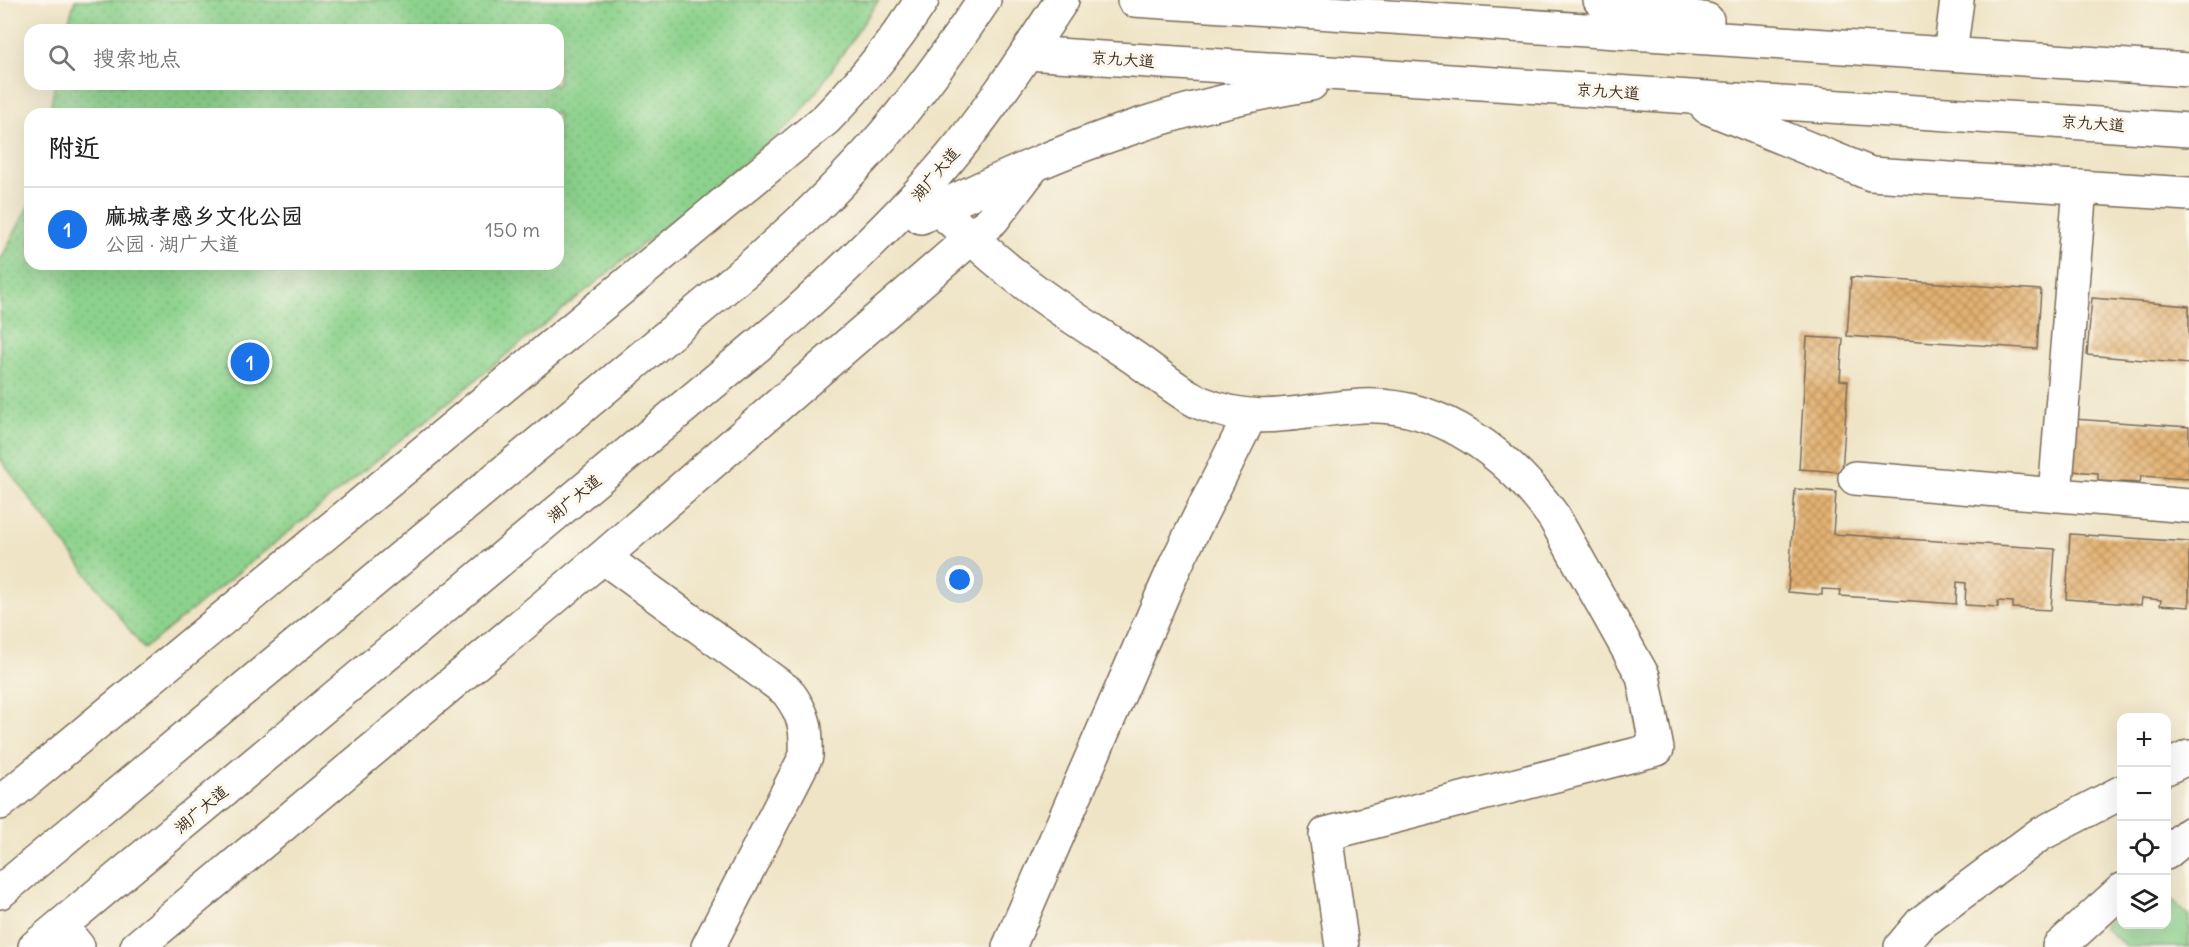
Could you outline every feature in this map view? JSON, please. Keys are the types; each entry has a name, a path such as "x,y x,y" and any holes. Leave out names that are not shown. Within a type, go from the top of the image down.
{"street":[{"path":"2,798 826,119 854,91 894,42 922,0"},
{"path":"0,892 749,268 802,220 853,170 900,117 948,55 984,0"},
{"name":"湖广大道","path":"35,947 70,936 792,317 870,245 950,158 1000,93 1062,0"},
{"path":"1134,0 2189,70"},
{"path":"1600,0 1851,47"},
{"path":"1950,54 1957,0"},
{"name":"京九大道","path":"1027,53 2189,130"},
{"path":"870,245 938,208 1034,165 1135,126 1208,105 1308,85 1377,76"},
{"path":"1680,96 1871,174 2189,194"},
{"path":"137,947 603,557 972,238 993,219 1034,165"},
{"path":"2055,495 2080,187"},
{"path":"938,208 1022,281 1198,402 1233,414 1266,417 1361,406 1399,408 1448,423 1495,453 1537,493 1554,517 1643,676 1657,749 1326,834 1342,947"},
{"path":"1009,947 1176,564 1250,416"},
{"path":"1855,478 2189,506"},
{"path":"603,557 787,691 795,702 807,728 806,756 708,947"},
{"path":"2168,767 2189,757"},
{"path":"1901,947 1921,923 2039,835 2117,794"},
{"path":"2171,849 2189,834"},
{"path":"2059,947 2117,894"}],"green space":[{"path":"75,0 879,0 813,97 790,125 144,649 0,459 0,261 24,215 24,270 564,270 564,108 50,108 54,90 564,90 564,24 68,24"},
{"path":"2171,900 2189,916 2189,947 2127,947 2104,927 2117,911 2117,929 2171,929"}],"building":[{"path":"1851,277 2041,290 2037,349 1847,336"},
{"path":"2092,298 2189,306 2189,364 2087,355"},
{"path":"1807,337 1843,339 1840,380 1848,381 1842,472 1799,469"},
{"path":"2073,419 2189,427 2189,479 2141,476 2140,483 2098,481 2098,473 2070,471"},
{"path":"1795,489 1836,492 1833,534 2055,549 2051,610 2013,608 2013,602 1998,601 1998,607 1965,605 1966,583 1957,582 1956,604 1840,596 1841,590 1822,589 1822,595 1788,592"},
{"path":"2070,534 2189,542 2189,607 2160,605 2161,600 2142,598 2141,605 2066,599"}],"place":[{"name":"麻城孝感乡文化公园","path":"250,362"}]}
